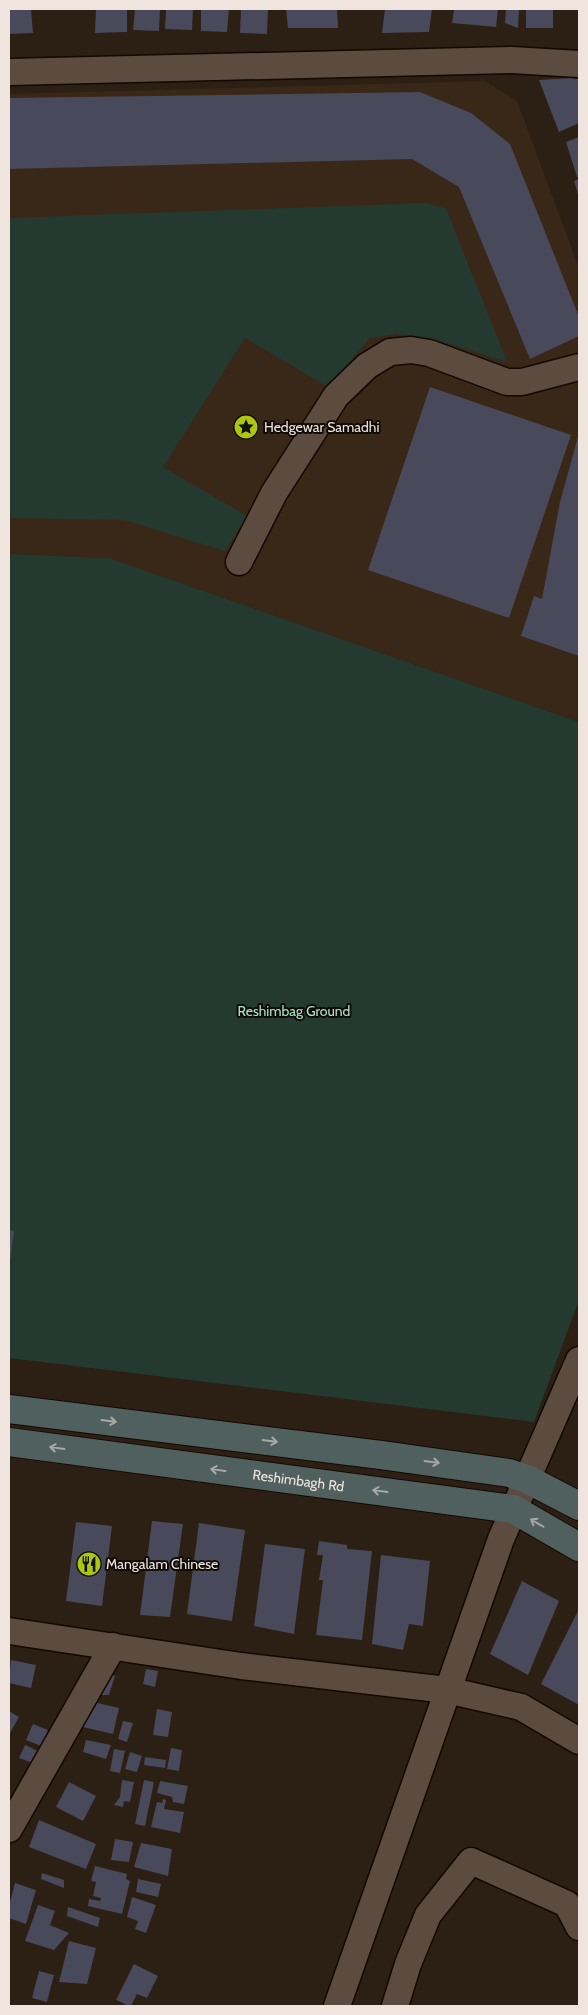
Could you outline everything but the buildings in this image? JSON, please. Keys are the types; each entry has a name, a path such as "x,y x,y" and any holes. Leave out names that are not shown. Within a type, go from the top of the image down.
{"main road":[{"path":"9,1408 509,1473 527,1479 579,1506"},
{"name":"Reshimbagh Rd","path":"9,1442 513,1508 579,1547"}],"street":[{"path":"9,72 512,60 579,64"},
{"path":"239,562 274,493 336,396 367,366 390,352 411,350 429,353 507,382 522,382 579,367"},
{"path":"339,2006 447,1690 513,1508 579,1360"},
{"path":"9,1631 241,1666 447,1690 521,1707 579,1740"},
{"path":"9,1829 113,1646"},
{"path":"395,2006 408,1964 428,1915 471,1861 567,1904 579,1927"}],"shaded area":[{"path":"485,81 517,101 579,268 579,722 109,558 9,554 9,94"}],"green space":[{"path":"425,203 446,208 507,362 434,339 397,334 370,338 328,387 245,338 163,467 247,516 225,551 124,520 9,518 9,218"},
{"name":"Reshimbag Ground","path":"9,554 109,558 579,722 579,1300 534,1422 9,1358"}],"place":[{"name":"Hedgewar Samadhi","path":"246,427"},
{"name":"Mangalam Chinese","path":"89,1564"}]}
